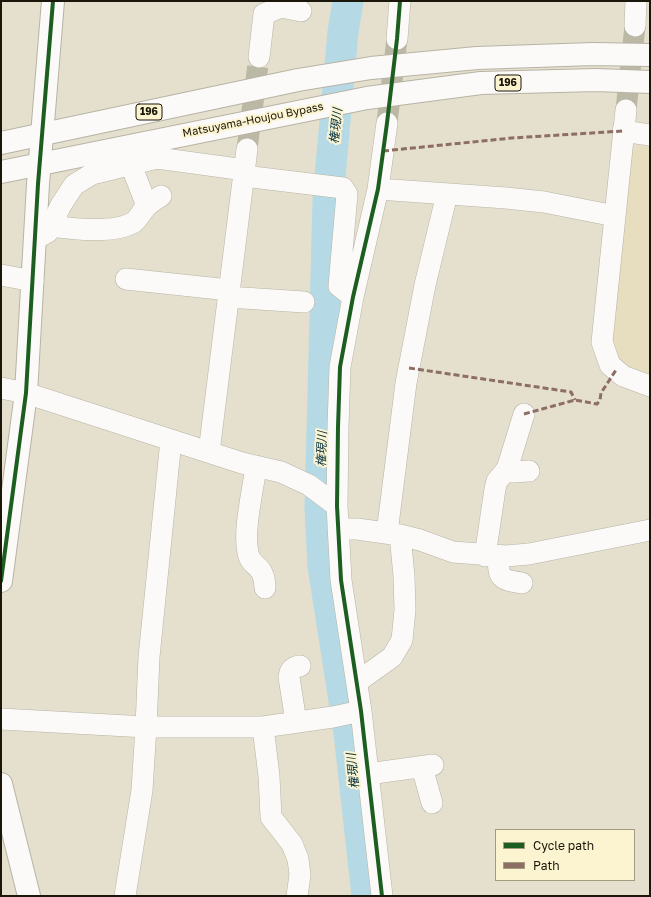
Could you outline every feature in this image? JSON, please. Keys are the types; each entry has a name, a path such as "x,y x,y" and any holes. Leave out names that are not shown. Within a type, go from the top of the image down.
{"main road":[{"path":"1,581 26,392 33,281 43,233 40,163 53,1"},
{"name":"196","path":"1,143 298,80 371,68 478,58 593,54 650,55"},
{"name":"Matsuyama-Houjou Bypass","path":"1,172 367,98 481,83 596,80 650,82"},
{"path":"1,784 29,896"}],"street":[{"path":"397,39 400,1"},
{"path":"634,26 636,1"},
{"path":"259,57 264,14 281,7 301,10"},
{"path":"626,110 602,342 610,366 623,376 650,386"},
{"path":"382,896 368,774 358,711 357,682 341,580 338,529 334,504 340,367 353,296 378,189 388,123"},
{"path":"623,131 650,135"},
{"path":"209,452 247,149"},
{"path":"43,233 74,185 92,174 157,158 343,188 347,194 339,286 353,296"},
{"path":"43,233 72,229 112,229 135,221 154,201 131,165"},
{"path":"378,189 544,202 615,216"},
{"path":"357,682 401,657 405,610 404,576 394,534 408,376 424,285 447,194"},
{"path":"1,275 33,281"},
{"path":"126,279 229,294 304,302"},
{"path":"1,388 26,392 209,452 281,472 310,485 334,504"},
{"path":"522,582 505,580 500,575 492,556 495,489 497,480 506,469 524,414"},
{"path":"125,896 142,790 149,657 171,440"},
{"path":"256,466 247,527 247,545 251,562 262,573 265,588"},
{"path":"506,469 513,472 529,472"},
{"path":"338,529 357,529 394,534 453,552 492,556 529,554 650,530"},
{"path":"296,722 289,671 292,668 300,666"},
{"path":"1,719 146,727 263,727 333,717 358,711"},
{"path":"263,727 269,776 271,818 292,844 298,859 300,876 297,896"},
{"path":"368,774 428,766 432,802"}],"shaded area":[{"path":"637,145 650,147 650,377 631,369 617,357 612,338 629,157"}],"waterway":[{"name":"権現川","path":"348,1 343,32 328,199 320,508 323,566 349,733 367,896"}],"tunnel":[{"path":"626,110 635,26"},
{"path":"387,123 397,39"},
{"path":"247,149 259,57"}],"marked path":[{"path":"383,151 512,138 623,131"},
{"path":"409,368 571,392 575,400"},
{"path":"524,414 575,400 597,404 600,400 601,393 616,370"}],"cycle path":[{"path":"1,581 26,393 38,184 53,1"},
{"path":"382,896 361,711 341,580 337,506 338,427 340,367 353,297 378,189 397,39 400,1"}]}
